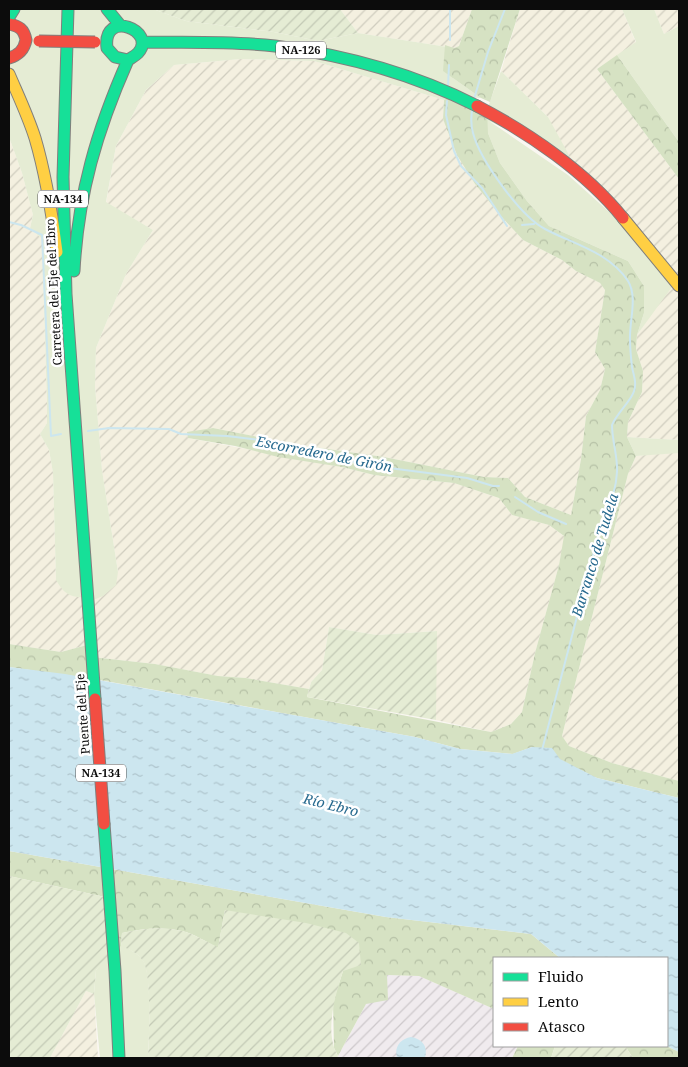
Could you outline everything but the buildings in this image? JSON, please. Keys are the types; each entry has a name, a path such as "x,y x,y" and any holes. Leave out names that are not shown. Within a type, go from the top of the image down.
{"main road":[{"path":"9,17 14,9"},
{"name":"Carretera del Eje del Ebro","path":"68,9 63,177 66,294 86,574"},
{"path":"107,9 120,25"},
{"path":"9,24 12,23 22,29 26,42 22,52 17,56 9,58"},
{"path":"26,42 100,42 112,29 120,25 128,25 140,34 142,42 140,51 135,56 128,60 120,60 112,56 100,42"},
{"name":"NA-126","path":"142,42 273,46 324,53 409,75 454,94 487,111 533,139 576,173 612,205 679,286"},
{"path":"73,390 74,250 78,212 86,171 98,132 110,99 128,60"},
{"path":"9,74 35,138 48,193 57,252 67,391 78,454"},
{"name":"Puente del Eje","path":"86,574 118,1019"},
{"path":"118,1019 125,1058"},
{"name":"NA-134","path":"118,1019 119,1058"}],"shaded area":[{"path":"340,9 472,9 459,46 454,48 358,33"},
{"path":"520,9 622,9 636,43 597,69 679,179 679,440 627,437 628,422 642,392 643,371 636,349 637,335 675,279 631,224 563,167 548,117 501,71"},
{"path":"654,9 679,9 679,26 664,34"},
{"path":"241,59 314,61 444,100 443,119 475,184 499,214 523,240 562,260 576,271 600,283 605,290 595,352 605,369 600,390 586,416 571,515 525,497 508,478 484,477 384,457 293,444 213,428 187,433 188,438 342,467 374,475 454,483 499,498 512,515 549,525 565,537 522,712 511,724 491,732 436,720 436,631 377,635 329,627 322,670 311,682 309,689 246,678 218,676 155,664 92,657 87,645 61,652 9,644 9,137 22,173 33,215 30,228 42,239 47,423 40,434 49,450 53,473 56,580 118,572 102,470 95,386 96,348 126,274 153,230 106,203 116,146 146,90 174,65"},
{"path":"679,453 679,781 612,763 569,746 562,736 628,474 636,456"},
{"path":"386,975 419,976 493,1009 493,1047 518,1047 512,1058 337,1058 366,1004"},
{"path":"86,991 94,994 98,1058 50,1058"}],"green space":[{"path":"9,9 153,9 186,21 274,32 318,41 358,33 454,48 453,78 481,98 454,96 444,100 314,61 241,59 174,65 146,90 116,146 106,202 153,230 126,274 96,348 95,386 102,470 118,572 116,585 103,596 86,603 87,597 76,597 68,594 56,580 53,473 49,450 40,434 47,423 42,239 30,228 33,215 22,173 9,137"},
{"path":"153,9 340,9 358,33 318,41 274,32 186,21"},
{"path":"472,9 520,9 490,102 481,98 443,71 445,45 454,48 459,46"},
{"path":"622,9 654,9 664,34 679,26 679,142 617,55 636,42"},
{"path":"617,55 679,142 679,179 597,69"},
{"path":"501,71 548,117 569,155 563,167 519,135 489,121 568,175 647,246 677,280 637,335 644,313 644,286 628,261 549,226 527,201 500,163 484,118"},
{"path":"453,96 487,110 488,133 500,163 527,201 549,226 628,261 644,286 644,313 637,335 636,349 643,371 642,392 628,422 627,437 636,456 628,474 562,736 569,746 612,763 679,781 679,798 597,778 532,747 513,754 460,749 415,737 94,679 9,667 9,644 61,652 87,645 92,657 155,664 218,676 246,678 309,689 307,697 491,732 511,724 522,712 535,653 559,565 564,536 549,525 512,515 499,498 454,483 374,475 342,467 278,457 235,446 188,438 187,432 213,428 293,444 384,457 484,477 508,478 525,497 571,515 586,416 600,390 605,369 595,352 605,290 600,283 576,271 562,260 523,240 475,184 457,155 443,119 444,100"},
{"path":"627,437 679,440 679,453 636,456"},
{"path":"329,627 377,635 437,631 436,720 307,697 311,682 322,670"},
{"path":"9,851 386,917 531,934 559,957 493,957 493,1009 419,976 387,975 388,1000 366,1004 338,1056 334,1048 333,1002 343,971 225,910 218,948 182,931 152,929 122,933 121,946 109,955 105,897 9,876"},
{"path":"9,876 105,897 112,955 96,970 94,994 86,991 50,1058 9,1058"},
{"path":"225,910 306,923 346,933 359,943 361,965 343,971 334,1003 331,1026 337,1058 148,1058 149,1008 146,968 139,956 121,946 122,933 137,930 174,929 191,934 218,947"},
{"path":"119,944 139,956 147,970 149,1008 148,1058 100,1058 94,994 96,970"},
{"path":"668,1046 679,1052 679,1058 633,1058 626,1047"},
{"path":"518,1047 555,1047 551,1058 512,1058"},
{"path":"555,1047 626,1047 633,1058 551,1058"}],"water":[{"name":"Río Ebro","path":"9,667 65,674 415,737 460,749 512,754 532,747 552,748 560,759 597,778 679,798 679,1052 668,1046 668,957 559,957 531,934 386,917 9,851"},
{"path":"411,1037 424,1044 426,1050 425,1058 397,1058 396,1050 399,1044"}],"waterway":[{"path":"450,9 450,40"},
{"name":"Barranco de Tudela","path":"474,99 488,52 505,9"},
{"path":"448,86 449,65"},
{"path":"447,101 446,115 454,151 461,166 482,188 507,226"},
{"name":"Barranco de Tudela","path":"472,111 472,128 477,144 503,187 535,223 590,250 611,263 628,281 631,287 633,302 630,343 635,381 632,395 612,425 617,466 615,488 599,533 542,750"},
{"name":"Escorredero de Girón","path":"9,222 21,225 42,235 51,436 61,434"},
{"path":"522,225 534,224"},
{"name":"Escorredero de Girón","path":"88,431 109,428 169,429 181,434 227,436 268,441 310,454 389,468 467,478 499,486"},
{"name":"Escorredero de Girón","path":"515,497 538,512 566,524"}],"traffic: fast":[{"path":"9,17 14,9"},
{"path":"68,9 63,177 66,294 95,699"},
{"path":"107,9 120,25"},
{"path":"74,271 80,215 98,137 128,60 138,53 142,45 141,37 136,31 120,26 113,29 108,36 107,48 115,57 128,60"},
{"path":"142,42 258,44 301,50 379,67 429,84 477,106"},
{"path":"104,824 115,971 119,1058"}],"traffic: slow":[{"path":"9,74 39,152 57,252"},
{"path":"623,218 679,286"}],"traffic: jam":[{"path":"9,24 20,29 24,33 26,40 20,52 9,58"},
{"path":"39,41 95,42"},
{"path":"477,106 517,128 556,155 592,185 623,218"},
{"path":"95,699 104,824"}]}
